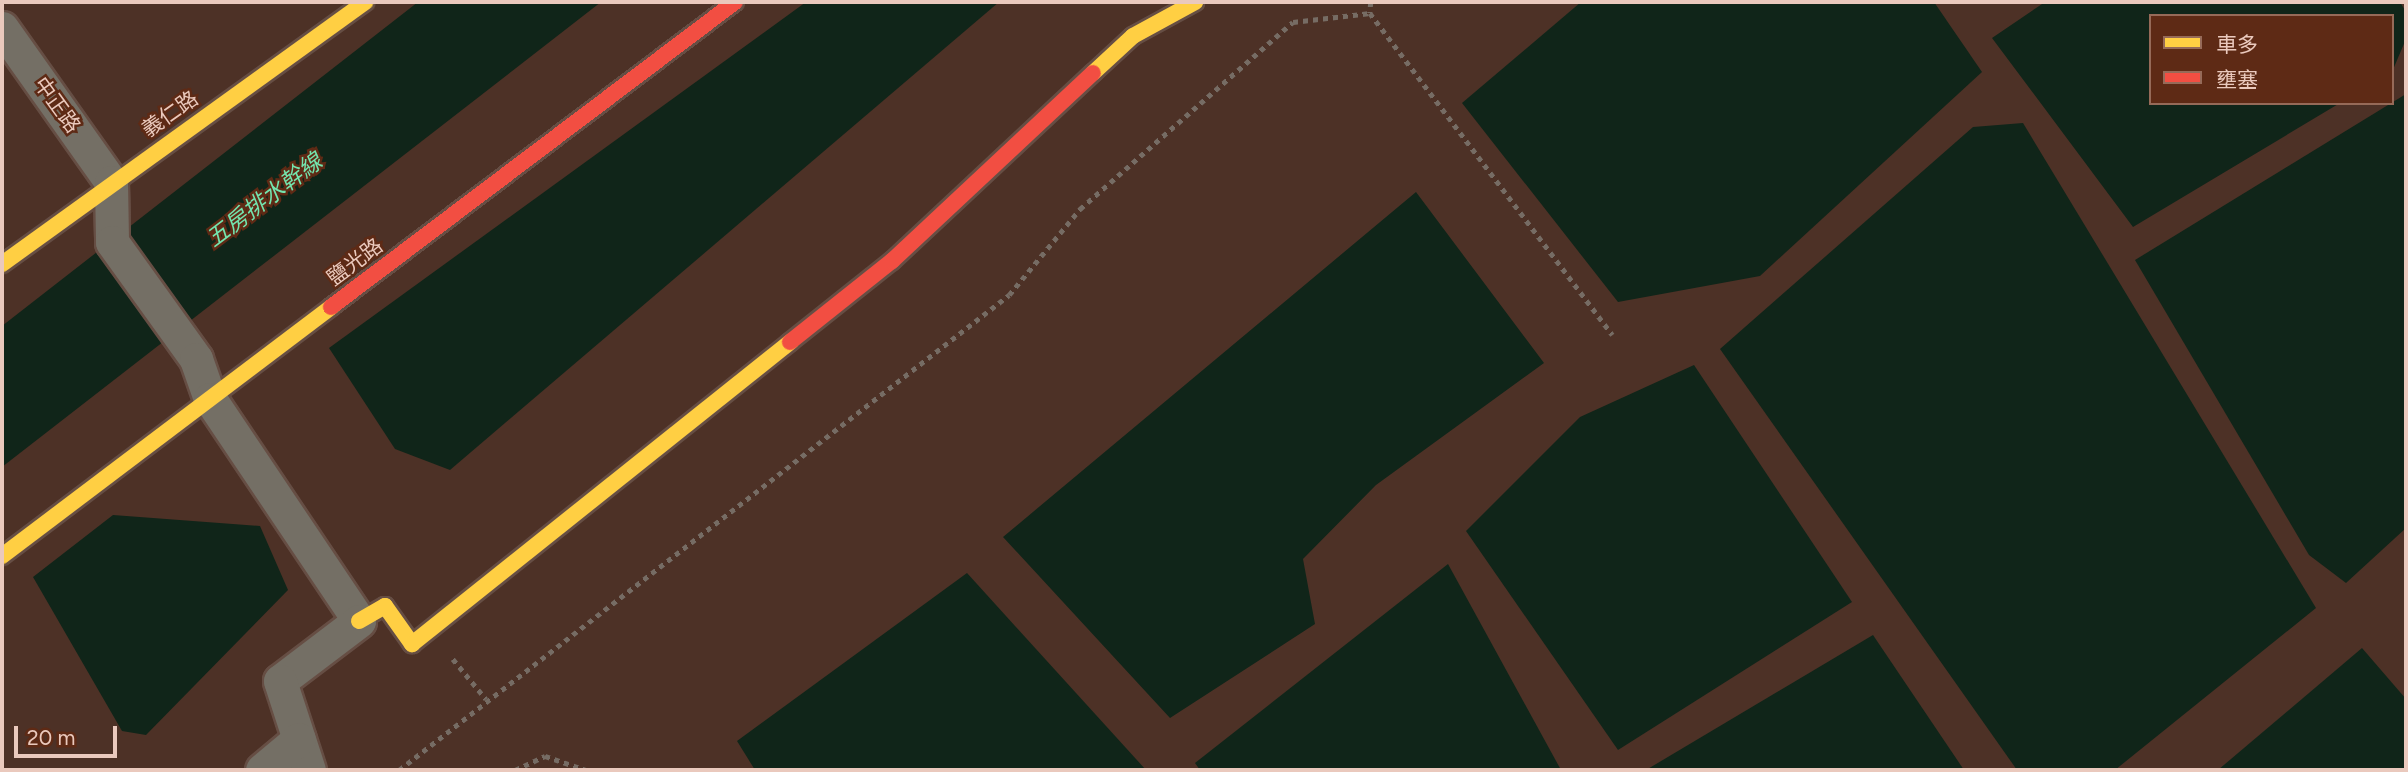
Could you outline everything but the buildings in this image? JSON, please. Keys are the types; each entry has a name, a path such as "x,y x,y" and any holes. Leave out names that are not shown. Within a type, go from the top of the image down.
{"street":[{"name":"義仁路","path":"2,264 111,182 365,2"},
{"name":"鹽光路","path":"2,556 735,2"},
{"path":"262,770 304,755 280,681 359,621 385,606 412,643 892,261 1133,36 1195,2"},
{"name":"中正路","path":"2,28 111,182"},
{"path":"111,182 112,242 195,359 210,398 359,621"}],"path":[{"path":"1371,2 1370,13 1613,335"},
{"path":"400,770 486,699 1009,295 1080,209 1293,22 1370,13"},
{"path":"429,630 486,699"},
{"path":"515,770 545,756 586,770"}],"water":[{"name":"五房排水幹線","path":"418,2 601,2 2,467 2,326"},
{"path":"806,2 999,2 450,470 395,449 329,348"},
{"path":"1581,2 1934,2 1982,72 1760,276 1618,302 1462,103"},
{"path":"2045,2 2400,2 2406,12 2406,39 2394,67 2394,14 2149,14 2149,105 2337,105 2133,227 1992,38"},
{"path":"2406,94 2406,528 2346,583 2309,555 2135,260 2388,105 2394,105 2394,101"},
{"path":"2023,123 2316,608 2115,770 2017,770 1720,349 1973,127"},
{"path":"1416,192 1544,363 1376,485 1303,559 1315,624 1170,718 1003,537"},
{"path":"1694,365 1852,602 1618,750 1466,531 1580,417"},
{"path":"113,515 260,526 288,590 146,735 122,731 33,577"},
{"path":"1448,564 1561,770 1200,770 1195,763"},
{"path":"967,573 1146,770 755,770 737,741"},
{"path":"1873,635 1964,770 1646,770"},
{"path":"2362,648 2406,699 2406,770 2218,770"}],"traffic: slow":[{"path":"2,264 365,2"},
{"path":"1093,73 1133,36 1195,2"},
{"path":"2,556 331,307"},
{"path":"359,621 385,606 412,644 790,342"}],"traffic: jam":[{"path":"331,307 735,2"},
{"path":"790,342 892,261 1093,73"}]}
